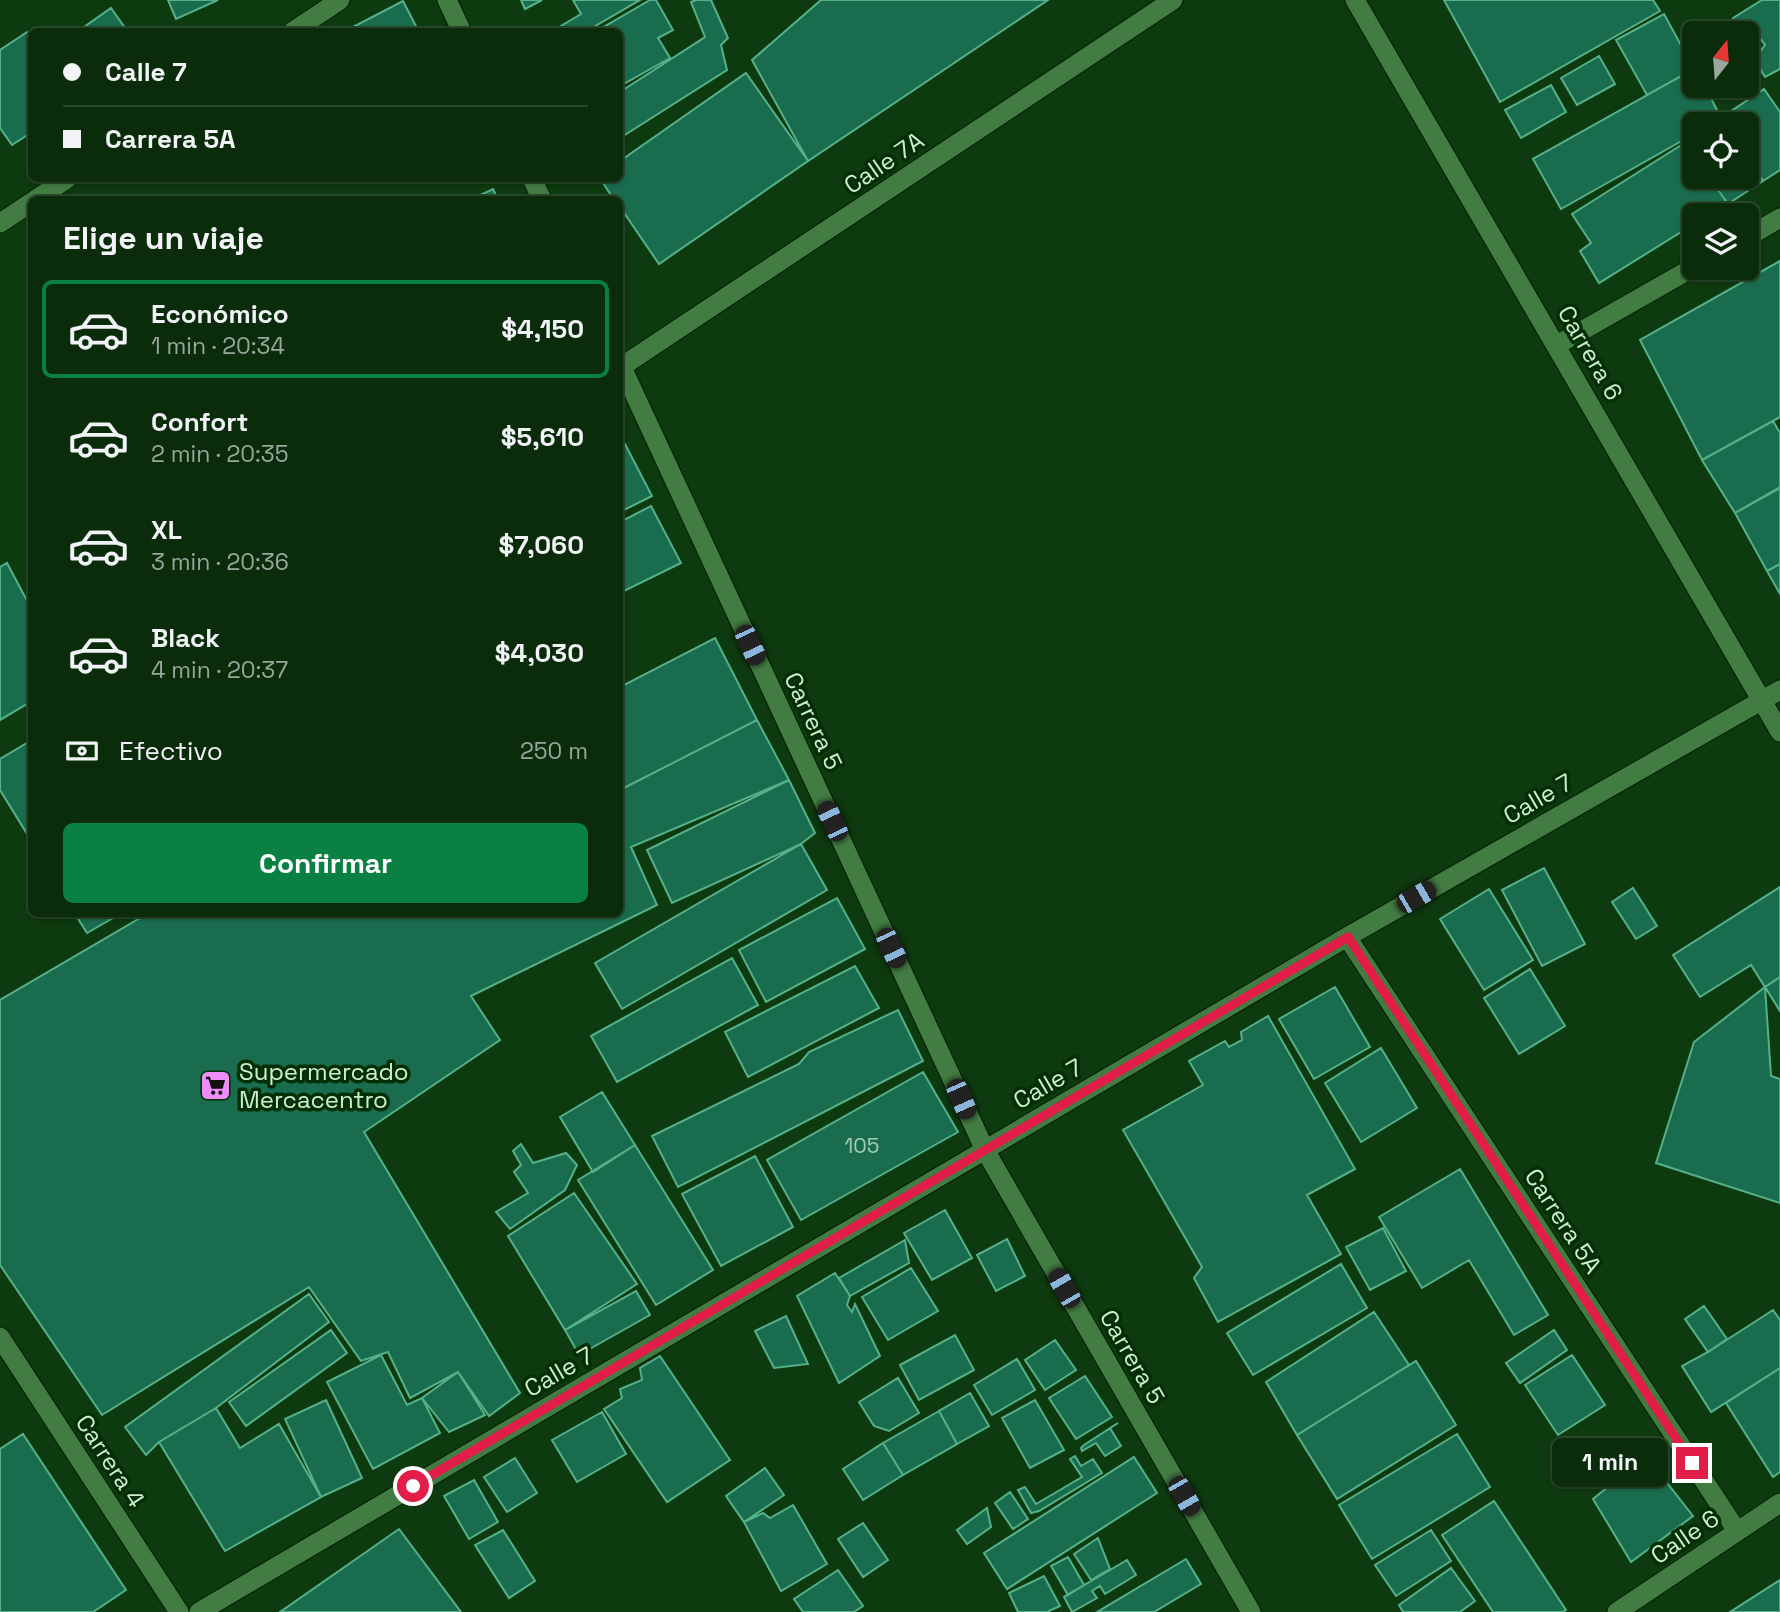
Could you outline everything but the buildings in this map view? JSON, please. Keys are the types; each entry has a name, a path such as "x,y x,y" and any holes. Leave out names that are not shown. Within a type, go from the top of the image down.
{"street":[{"path":"298,28 340,0"},
{"path":"447,0 460,28"},
{"name":"Calle 7A","path":"623,363 1173,0"},
{"name":"Carrera 6","path":"1355,0 1780,732"},
{"path":"41,196 62,182"},
{"path":"0,223 28,205"},
{"path":"1759,230 1780,218"},
{"path":"1557,345 1682,274"},
{"name":"Carrera 5","path":"623,371 985,1150 1251,1612"},
{"name":"Calle 7","path":"199,1612 1348,937 1780,690"},
{"name":"Carrera 5A","path":"1348,937 1737,1531"},
{"name":"Carrera 4","path":"0,1337 179,1612"},
{"name":"Calle 6","path":"1617,1612 1780,1503"}],"place":[{"name":"Supermercado Mercacentro","path":"216,1086"}],"route":[{"path":"413,1486 1348,937 1692,1463"}]}
